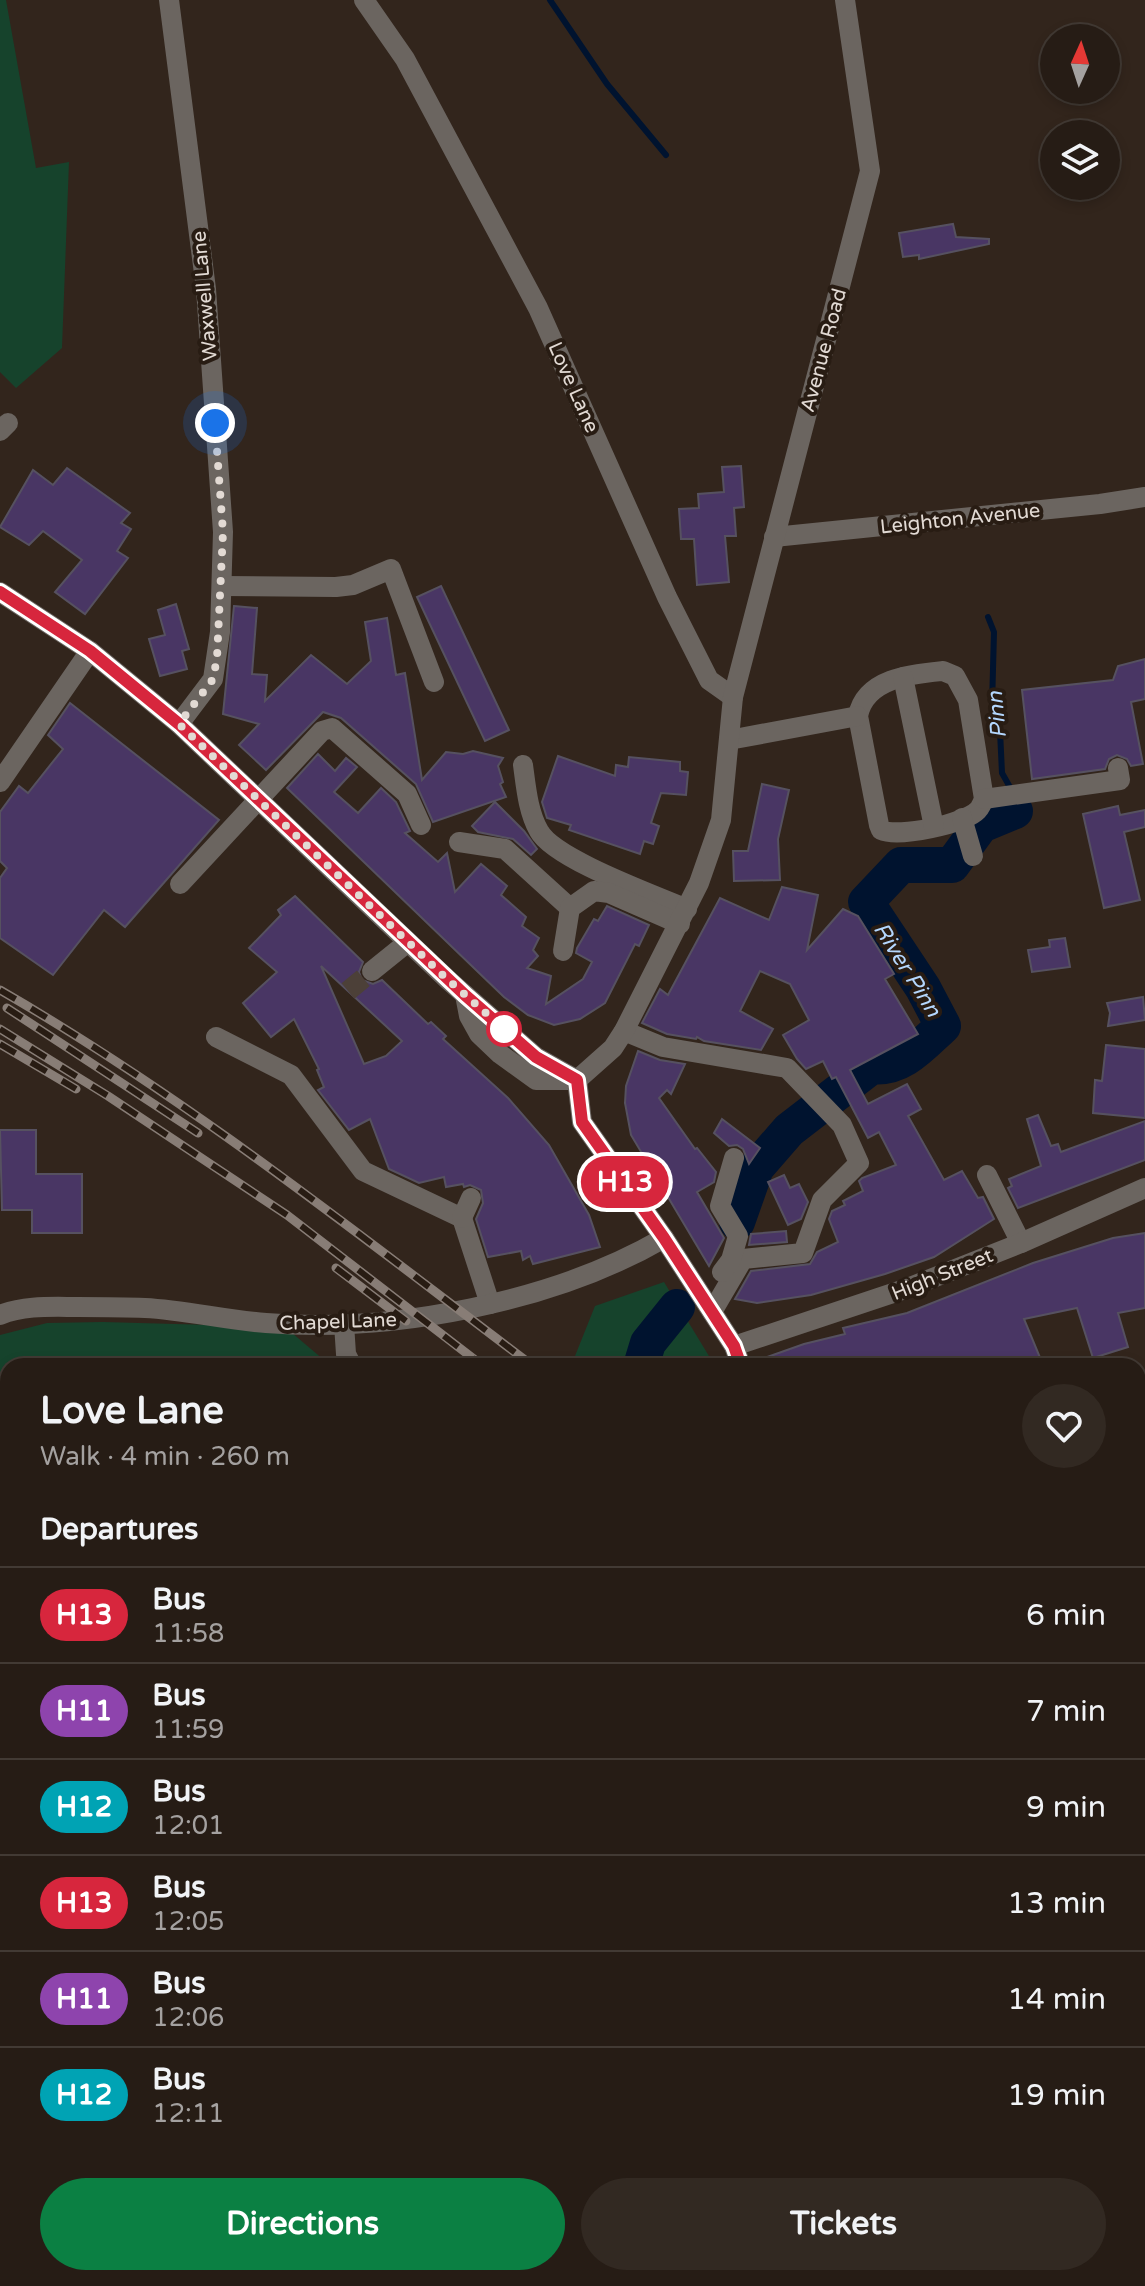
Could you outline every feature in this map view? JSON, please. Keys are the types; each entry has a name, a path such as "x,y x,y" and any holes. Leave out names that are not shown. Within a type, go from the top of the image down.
{"street":[{"name":"Waxwell Lane","path":"169,0 206,289 223,532 220,632 213,679 179,724"},
{"name":"Love Lane","path":"364,0 405,59 538,308 667,597 709,680 733,697"},
{"name":"Avenue Road","path":"733,697 870,171 845,0"},
{"name":"Leighton Avenue","path":"774,537 1145,497"},
{"path":"222,586 336,587 353,585 391,569 434,682"},
{"path":"0,592 90,651 179,724 465,995 536,1057 577,1080"},
{"path":"0,782 90,651"},
{"path":"990,798 968,700 955,676 943,671 903,677 879,686 865,697 858,716 881,830 889,834 964,823 990,798 1120,780 1118,768"},
{"path":"903,677 934,827"},
{"path":"577,1080 613,1048 624,1031 699,883 721,820 733,697"},
{"path":"729,740 858,716"},
{"path":"180,884 322,731 332,728 407,794 421,825"},
{"path":"0,766 22,750"},
{"path":"523,765 533,815 539,832 548,843 684,916"},
{"path":"964,823 973,856"},
{"path":"459,842 505,849 570,908"},
{"path":"563,951 570,908 594,891 684,916"},
{"path":"372,971 408,942"},
{"path":"624,1031 663,1047 787,1068 842,1125 859,1163 822,1200 803,1253 743,1259 707,1304"},
{"path":"216,1037 291,1075 363,1171 462,1218"},
{"path":"577,1080 582,1122 664,1238 734,1346 738,1358"},
{"path":"707,1304 731,1260 738,1236 720,1206 734,1158"},
{"path":"987,1175 1021,1243"},
{"name":"High Street","path":"734,1346 905,1289 1021,1243 1145,1188"},
{"path":"471,1198 462,1218 490,1304"},
{"name":"Chapel Lane","path":"0,1315 40,1307 146,1308 266,1323 382,1322 490,1304 591,1274 664,1238"},
{"path":"344,1324 348,1358"}],"green space":[{"path":"0,0 6,0 36,168 69,162 62,348 16,388 0,372"},
{"path":"664,1282 710,1358 574,1358 595,1306"},
{"path":"47,1323 285,1327 322,1358 0,1358 0,1335"}],"building":[{"path":"953,224 956,237 989,239 989,244 919,259 919,255 903,257 899,233"},
{"path":"741,466 744,507 734,508 736,536 725,536 729,582 697,585 694,539 681,539 679,509 699,508 698,494 724,492 722,467"},
{"path":"67,468 130,513 121,523 131,529 117,551 128,558 85,614 55,592 82,560 43,531 29,545 0,527 33,470 53,485"},
{"path":"441,586 509,730 485,741 417,597"},
{"path":"176,604 189,649 182,651 187,669 160,676 149,639 165,635 158,610"},
{"path":"234,606 257,608 252,674 267,675 265,701 311,655 347,684 371,661 365,622 387,618 396,675 405,673 422,780 446,752 463,754 473,751 503,758 498,766 503,782 500,784 506,797 433,822 416,784 341,718 323,712 266,770 239,745 259,724 223,714"},
{"path":"1145,659 1145,699 1131,702 1143,764 1131,766 1127,759 1117,755 1109,759 1105,769 1032,779 1022,690 1113,680 1118,666"},
{"path":"70,703 219,820 125,927 104,910 53,975 0,938 0,878 7,868 0,861 0,812 19,786 28,793 63,749 48,735"},
{"path":"318,754 335,771 346,758 357,767 334,792 358,813 381,788 396,802 410,831 405,833 438,862 447,853 455,892 481,864 507,886 501,895 526,917 522,926 539,938 533,950 538,956 527,968 551,976 546,1004 583,979 592,962 576,953 577,948 594,919 598,921 607,906 649,925 639,946 635,944 605,1003 580,1019 554,1025 528,1015 504,997 287,788"},
{"path":"558,756 615,776 616,765 628,767 629,757 680,762 680,771 688,772 686,795 661,793 651,823 659,826 653,844 644,841 640,854 569,830 571,825 547,818 542,802"},
{"path":"762,784 789,790 778,839 780,880 734,881 733,851 748,851"},
{"path":"495,802 537,849 531,855 513,839 478,832 472,826"},
{"path":"1118,806 1120,815 1145,810 1145,827 1124,832 1140,900 1104,908 1083,814"},
{"path":"782,887 818,895 807,950 843,909 858,916 894,974 885,979 918,1034 850,1070 868,1104 907,1084 921,1109 908,1116 944,1180 962,1171 978,1198 983,1197 994,1219 934,1257 811,1295 757,1303 735,1299 751,1271 810,1264 817,1252 838,1242 829,1219 832,1211 845,1205 843,1201 863,1191 859,1181 862,1178 896,1165 879,1132 868,1138 836,1077 832,1079 823,1061 806,1069 797,1059 783,1035 809,1020 790,984 760,971 740,1011 773,1029 761,1050 667,1034 642,1023 660,989 668,995 720,898 769,920"},
{"path":"295,896 363,962 359,972 362,980 373,984 382,980 428,1024 431,1022 446,1036 443,1039 508,1098 549,1145 589,1215 600,1247 533,1264 530,1256 523,1260 521,1251 488,1257 476,1219 483,1203 481,1190 470,1185 464,1187 463,1184 446,1187 444,1177 419,1183 389,1169 370,1119 349,1130 318,1090 324,1087 319,1069 294,1019 271,1037 243,1003 277,972 249,948 281,915 278,910","holes":["321,966 402,1041 386,1056 364,1064"]},
{"path":"1065,938 1070,967 1032,972 1028,950 1050,947 1049,940"},
{"path":"1143,997 1145,1020 1108,1026 1110,1013 1107,1003"},
{"path":"1106,1045 1145,1049 1145,1118 1093,1113 1095,1080 1102,1081"},
{"path":"638,1051 660,1060 685,1064 671,1094 667,1090 659,1098 695,1149 716,1172 714,1182 697,1192 724,1238 709,1266 631,1135 625,1103 626,1086"},
{"path":"1038,1115 1051,1146 1058,1144 1061,1152 1145,1121 1145,1160 1018,1208 1008,1188 1012,1186 1009,1179 1041,1166 1027,1119"},
{"path":"722,1119 760,1148 749,1164 743,1149 737,1145 729,1146 714,1133"},
{"path":"0,1130 36,1130 36,1174 82,1174 82,1233 32,1233 32,1210 2,1210"},
{"path":"784,1175 790,1188 799,1184 808,1202 801,1219 788,1225 768,1182"},
{"path":"786,1231 787,1242 749,1245 751,1234"},
{"path":"1145,1233 1145,1308 1118,1313 1128,1347 1093,1358 1077,1308 1024,1319 1040,1358 764,1358 845,1334 843,1328 907,1313 1033,1263 1113,1238"}],"waterway":[{"path":"550,0 607,84 666,155"},
{"name":"Pinn","path":"988,617 994,632 992,706 1000,731 1002,773 1011,789 1015,811"},
{"name":"River Pinn","path":"737,1222 756,1168 789,1130 872,1066 902,1060 943,1026 923,988 866,902 901,865 952,865 981,825 1015,811"},
{"name":"River Pinn","path":"643,1358 648,1343 677,1307"}],"tunnel":[{"path":"348,991 372,971"}],"railway":[{"path":"0,990 139,1076 206,1122 522,1358"},
{"path":"7,1008 198,1133"},
{"path":"0,1029 108,1096 287,1215 473,1358"},
{"path":"0,1044 76,1089"},
{"path":"336,1268 406,1321"}],"bus line":[{"name":"H13","path":"0,592 90,651 179,724 465,995 536,1057 577,1080 582,1122 664,1238 734,1346 738,1358"}],"route":[{"path":"215,423 223,532 217,658 213,679 179,724 447,979 512,1036 504,1029"}]}
